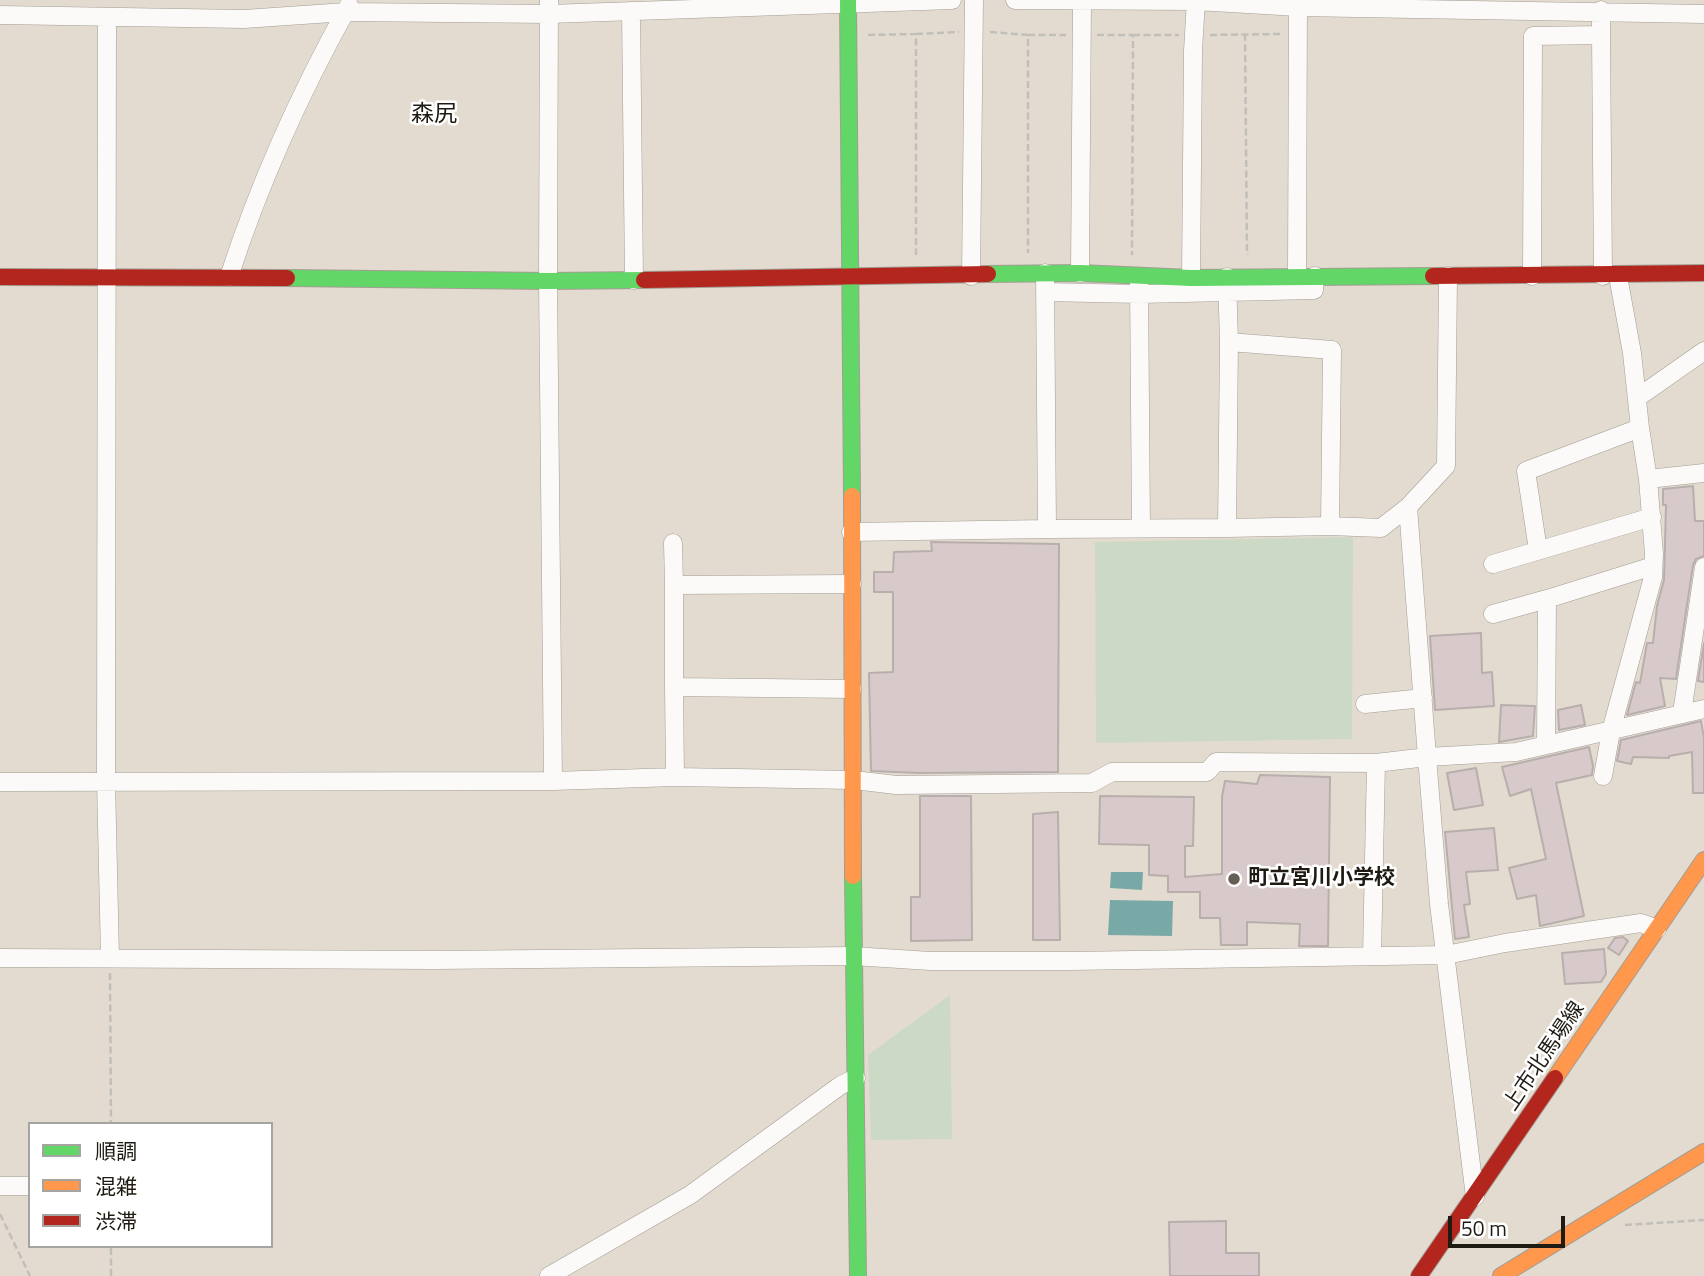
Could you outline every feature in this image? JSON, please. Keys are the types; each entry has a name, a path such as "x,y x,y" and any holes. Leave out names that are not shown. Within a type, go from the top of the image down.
{"street":[{"path":"0,15 244,19 349,6 549,7 631,11 952,0"},
{"path":"971,276 974,0"},
{"path":"1014,0 1196,0 1704,14"},
{"path":"1191,278 1196,0"},
{"path":"1080,273 1082,1"},
{"path":"848,3 853,956 858,1276"},
{"path":"0,277 548,281 1080,273 1136,281 1314,290 1306,276 1298,3"},
{"path":"229,277 278,144 308,81 349,6"},
{"path":"549,7 548,281 553,781"},
{"path":"1601,10 1610,276 1637,398 1652,517 1653,566 1653,577 1611,730 1602,776"},
{"path":"631,11 634,280"},
{"path":"107,17 106,781 110,957"},
{"path":"1532,276 1533,36 1601,35"},
{"path":"1037,273 1045,292 1047,529"},
{"path":"1045,292 1136,281 1191,278 1227,285 1248,277 1610,276 1704,273"},
{"path":"851,532 1141,527 1381,528 1408,507 1446,466 1448,276"},
{"path":"1136,281 1141,527"},
{"path":"1227,285 1227,528"},
{"path":"1229,342 1332,350 1330,526"},
{"path":"1637,398 1704,351"},
{"path":"1538,551 1526,471 1640,428"},
{"path":"1648,479 1704,473"},
{"path":"1408,507 1439,904 1475,1197"},
{"path":"1493,564 1652,517"},
{"path":"673,543 675,777"},
{"path":"1493,614 1653,566"},
{"path":"1682,713 1704,567"},
{"path":"674,585 852,584"},
{"path":"1546,745 1547,599"},
{"path":"674,687 852,689"},
{"path":"1365,704 1423,698"},
{"path":"0,782 553,781 675,777 854,780 896,785 1092,783 1112,772 1207,772 1216,762 1376,763 1516,752 1704,709"},
{"path":"1372,956 1376,763"},
{"name":"上市北馬場線","path":"1419,1276 1704,860"},
{"path":"0,958 435,960 853,956 930,961 1072,961 1446,955 1505,943 1641,923 1657,929"},
{"path":"549,1276 578,1262 690,1195 841,1085 856,1078"},
{"path":"1501,1276 1704,1152"},
{"path":"0,1186 28,1186"}],"path":[{"path":"848,36 973,32 1028,35 1298,34"},
{"path":"916,34 916,276"},
{"path":"1245,34 1248,277"},
{"path":"1028,35 1037,273"},
{"path":"1133,35 1136,281"},
{"path":"110,957 111,1122"},
{"path":"0,1214 30,1276"},
{"path":"1621,1225 1704,1220"},
{"path":"111,1248 111,1276"}],"green space":[{"path":"1353,537 1352,739 1096,743 1095,542"},
{"path":"950,995 952,1139 871,1140 868,1055"}],"water":[{"path":"1111,872 1143,872 1142,890 1110,888"},
{"path":"1110,900 1173,901 1172,936 1108,935"}],"building":[{"path":"1693,486 1695,521 1704,521 1704,556 1696,559 1693,565 1676,679 1660,678 1665,706 1627,715 1636,682 1640,683 1647,643 1653,643 1657,606 1664,580 1666,505 1663,505 1663,489"},
{"path":"931,542 1059,544 1058,772 871,771 869,673 893,672 893,592 874,592 874,572 893,572 894,552 932,551"},
{"path":"1481,633 1482,673 1492,672 1494,706 1435,710 1430,636"},
{"path":"1704,643 1704,682 1698,681"},
{"path":"1501,705 1535,706 1533,736 1499,742"},
{"path":"1581,705 1585,725 1559,730 1558,710"},
{"path":"1701,721 1704,738 1704,793 1693,793 1692,752 1669,758 1633,757 1631,764 1617,761 1621,740"},
{"path":"1589,747 1592,775 1556,783 1584,916 1540,926 1536,895 1517,899 1509,868 1546,859 1531,789 1510,796 1502,767"},
{"path":"1476,768 1483,805 1454,810 1447,773"},
{"path":"1260,775 1330,777 1328,946 1299,946 1300,924 1247,922 1247,945 1221,945 1220,918 1200,918 1200,892 1168,892 1168,876 1149,875 1149,845 1099,844 1100,796 1194,797 1193,846 1185,846 1185,877 1222,874 1222,797 1225,781 1257,784"},
{"path":"920,796 971,796 972,940 911,941 911,897 920,897"},
{"path":"1058,812 1060,940 1033,940 1033,814"},
{"path":"1494,828 1498,870 1466,872 1470,904 1464,905 1469,937 1455,939 1445,832"},
{"path":"1623,937 1628,941 1619,955 1608,948 1615,938"},
{"path":"1604,949 1606,974 1601,982 1565,984 1562,953"},
{"path":"1226,1221 1226,1253 1259,1253 1259,1276 1170,1276 1169,1222"}],"traffic: fast":[{"path":"848,0 852,496"},
{"path":"988,274 1080,273 1191,278 1433,276"},
{"path":"287,278 644,280"},
{"path":"853,876 858,1276"}],"traffic: slow":[{"path":"852,496 853,876"},
{"path":"1555,1078 1704,860"},
{"path":"1501,1276 1704,1152"}],"traffic: jam":[{"path":"1433,276 1704,273"},
{"path":"644,280 988,274"},
{"path":"0,277 287,278"},
{"path":"1419,1276 1555,1078"}],"place":[{"name":"町立宮川小学校","path":"1234,879"}],"district":[{"name":"森尻","path":"434,115"}]}
